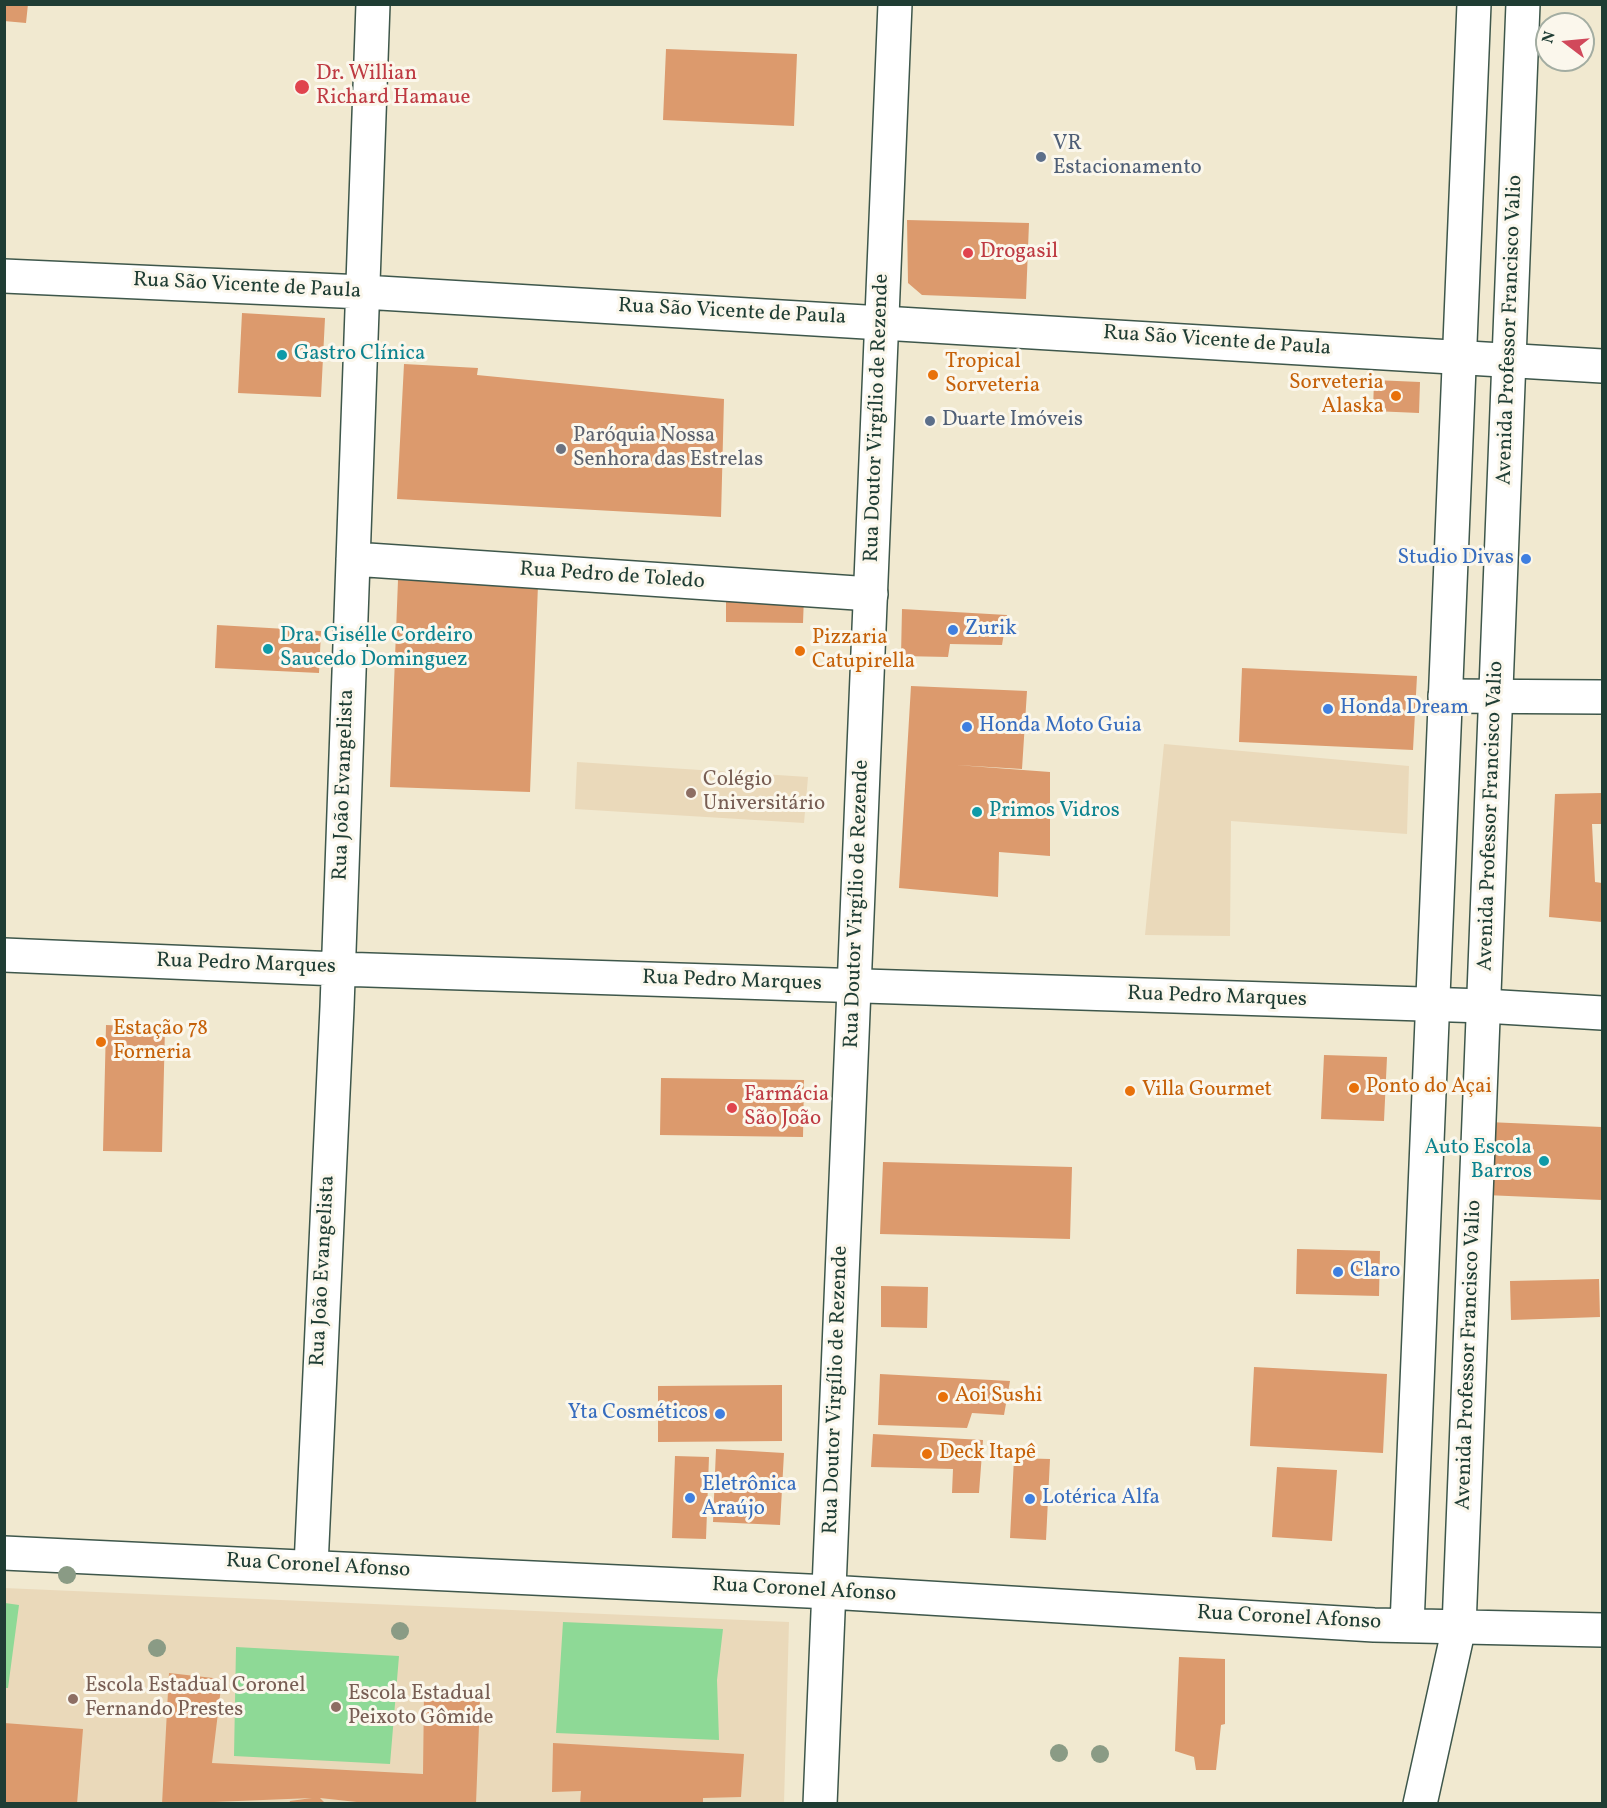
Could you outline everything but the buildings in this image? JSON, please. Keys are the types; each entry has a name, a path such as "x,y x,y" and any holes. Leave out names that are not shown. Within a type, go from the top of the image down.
{"main road":[{"name":"Rua João Evangelista","path":"311,1566 338,969 373,4"},
{"name":"Rua Doutor Virgílio de Rezende","path":"820,1803 896,4"},
{"path":"1407,1625 1474,4"},
{"name":"Avenida Professor Francisco Valio","path":"1420,1803 1459,1627 1523,4"},
{"path":"1472,44 1522,44"},
{"path":"1467,172 1517,172"},
{"name":"Rua São Vicente de Paula","path":"4,276 363,292 1602,366"},
{"name":"Rua Pedro de Toledo","path":"353,559 871,594"},
{"path":"1445,696 1602,697"},
{"name":"Rua Pedro Marques","path":"4,955 338,969 1484,1006 1602,1013"},
{"name":"Rua Coronel Afonso","path":"4,1553 829,1592 1407,1625 1602,1630"}],"shaded area":[{"path":"1164,744 1409,766 1407,834 1231,821 1230,936 1145,935"},
{"name":"Colégio Universitário","path":"577,762 808,777 804,823 575,809"},
{"path":"4,1588 789,1622 784,1803 5,1803"}],"green space":[{"path":"5,1603 19,1605 8,1688 4,1688"},
{"path":"563,1622 723,1629 717,1680 719,1740 556,1733"},
{"path":"236,1647 399,1656 390,1764 234,1756"}],"place":[{"name":"Dr. Willian Richard Hamaue","path":"302,87"},
{"name":"VR Estacionamento","path":"1041,157"},
{"name":"Drogasil","path":"968,253"},
{"name":"Gastro Clínica","path":"282,355"},
{"name":"Tropical Sorveteria","path":"933,375"},
{"name":"Sorveteria Alaska","path":"1396,396"},
{"name":"Duarte Imóveis","path":"930,421"},
{"name":"Paróquia Nossa Senhora das Estrelas","path":"561,449"},
{"name":"Studio Divas","path":"1526,559"},
{"name":"Zurik","path":"953,630"},
{"name":"Dra. Gisélle Cordeiro Saucedo Dominguez","path":"268,649"},
{"name":"Pizzaria Catupirella","path":"800,651"},
{"name":"Honda Dream","path":"1328,709"},
{"name":"Honda Moto Guia","path":"967,727"},
{"name":"Colégio Universitário","path":"691,793"},
{"name":"Primos Vidros","path":"977,812"},
{"name":"Estação 78 Forneria","path":"101,1042"},
{"name":"Ponto do Açai","path":"1354,1088"},
{"name":"Villa Gourmet","path":"1130,1091"},
{"name":"Farmácia São João","path":"732,1108"},
{"name":"Auto Escola Barros","path":"1544,1161"},
{"name":"Claro","path":"1338,1272"},
{"name":"Aoi Sushi","path":"943,1397"},
{"name":"Yta Cosméticos","path":"720,1414"},
{"name":"Deck Itapê","path":"927,1454"},
{"name":"Eletrônica Araújo","path":"690,1498"},
{"name":"Lotérica Alfa","path":"1030,1499"},
{"name":"Escola Estadual Coronel Fernando Prestes","path":"73,1699"},
{"name":"Escola Estadual Peixoto Gômide","path":"336,1707"}]}
